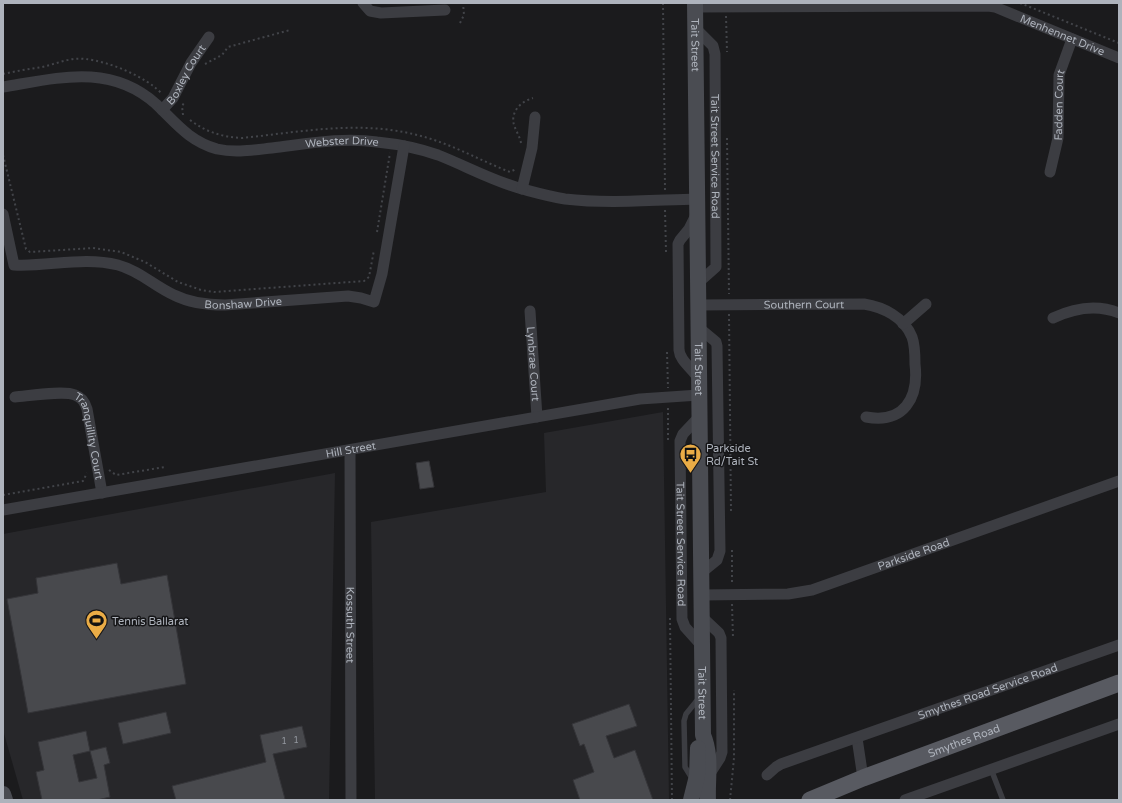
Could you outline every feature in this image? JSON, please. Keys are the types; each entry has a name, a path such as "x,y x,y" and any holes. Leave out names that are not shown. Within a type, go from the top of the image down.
{"main road":[{"name":"Smythes Road","path":"810,800 863,778 1119,683"}],"street":[{"path":"363,3 370,11 381,13 445,10"},
{"name":"Menhennet Drive","path":"695,5 726,7 984,5 1007,8 1119,58"},
{"name":"Tait Street","path":"695,5 703,735 708,749 698,788 708,800"},
{"name":"Tait Street Service Road","path":"695,28 713,46 715,61 716,266 698,283"},
{"name":"Boxley Court","path":"162,110 173,98 191,63 209,38"},
{"name":"Fadden Court","path":"1050,172 1058,138 1058,78 1072,38"},
{"name":"Webster Drive","path":"3,88 59,78 96,76 126,85 145,95 162,110 179,129 192,138 215,148 241,151 351,140 392,144 437,155 492,179 522,189 556,197 599,201 666,200 697,206"},
{"path":"522,189 532,148 535,117"},
{"name":"Bonshaw Drive","path":"3,214 14,265 30,266 86,261 104,262 124,267 139,274 171,294 184,299 213,305 348,296 374,302 382,274 404,146"},
{"path":"697,206 689,229 679,243 679,342 681,358 692,370 699,388"},
{"name":"Southern Court","path":"698,305 864,304 883,309 894,315 903,324 911,336 914,348 916,376 913,395 906,406 894,415 881,418 866,417"},
{"path":"903,324 926,304"},
{"path":"1053,318 1067,312 1084,308 1104,308 1119,313"},
{"name":"Lynbrae Court","path":"530,311 537,417"},
{"name":"Tait Street Service Road","path":"698,327 716,342 717,346 719,489 719,555 716,562 701,573"},
{"name":"Hill Street","path":"3,510 699,388"},
{"name":"Tranquillity Court","path":"15,397 67,393 81,398 86,406 102,493"},
{"name":"Tait Street Service Road","path":"699,417 684,433 680,440 682,619 685,628 702,646"},
{"name":"Kossuth Street","path":"350,450 351,800"},
{"name":"Parkside Road","path":"701,595 788,594 812,590 1119,481"},
{"path":"698,788 722,754 721,642 719,633 702,618"},
{"name":"Smythes Road Service Road","path":"766,775 778,766 1119,645"},
{"path":"905,800 1119,724"},
{"path":"857,738 863,778"},
{"path":"3,794 5,800"}],"lane":[{"path":"698,788 685,766 684,721 686,714 703,692"},
{"path":"992,769 1003,800"}],"path":[{"path":"460,23 464,15 463,3"},
{"path":"663,3 666,200"},
{"path":"1020,3 1119,43"},
{"path":"726,7 726,54"},
{"path":"201,67 207,62 222,55 228,46 290,30"},
{"path":"521,147 520,138 514,122 515,114 520,104 533,98"},
{"path":"185,101 182,106 183,115 213,134 228,137 242,138 344,127 369,127 396,131"},
{"path":"727,132 732,516"},
{"path":"376,239 392,144"},
{"path":"3,155 26,249 30,252 93,248 121,252 145,262 178,282 201,290 214,292 364,282 369,277 375,247"},
{"path":"510,172 517,168"},
{"path":"3,495 83,481 87,471 108,467 109,471 116,476 166,467"},
{"path":"732,548 732,594"},
{"path":"670,661 672,800"},
{"path":"730,800 734,772"}],"shaded area":[{"path":"663,412 669,800 375,800 371,522 546,492 544,433"},
{"path":"335,473 329,800 23,800 3,730 3,534"}],"building":[{"path":"429,461 434,487 420,489 416,463"},
{"name":"Tennis Ballarat","path":"117,563 121,584 167,575 186,684 28,713 7,599 38,593 36,578"},
{"path":"629,704 637,726 606,736 614,758 635,750 653,800 580,800 573,780 594,772 584,744 580,746 572,724"},
{"path":"166,712 171,733 123,744 118,723"},
{"path":"302,726 307,747 273,754 285,799 176,800 172,786 266,762 260,735"},
{"path":"86,731 90,751 106,747 110,763 104,765 110,797 97,800 42,800 36,772 44,770 38,742","holes":["90,751 97,778 79,782 73,755"]}],"place":[{"name":"Parkside Rd/Tait St","path":"690,474"},
{"name":"Tennis Ballarat","path":"97,640"}]}
